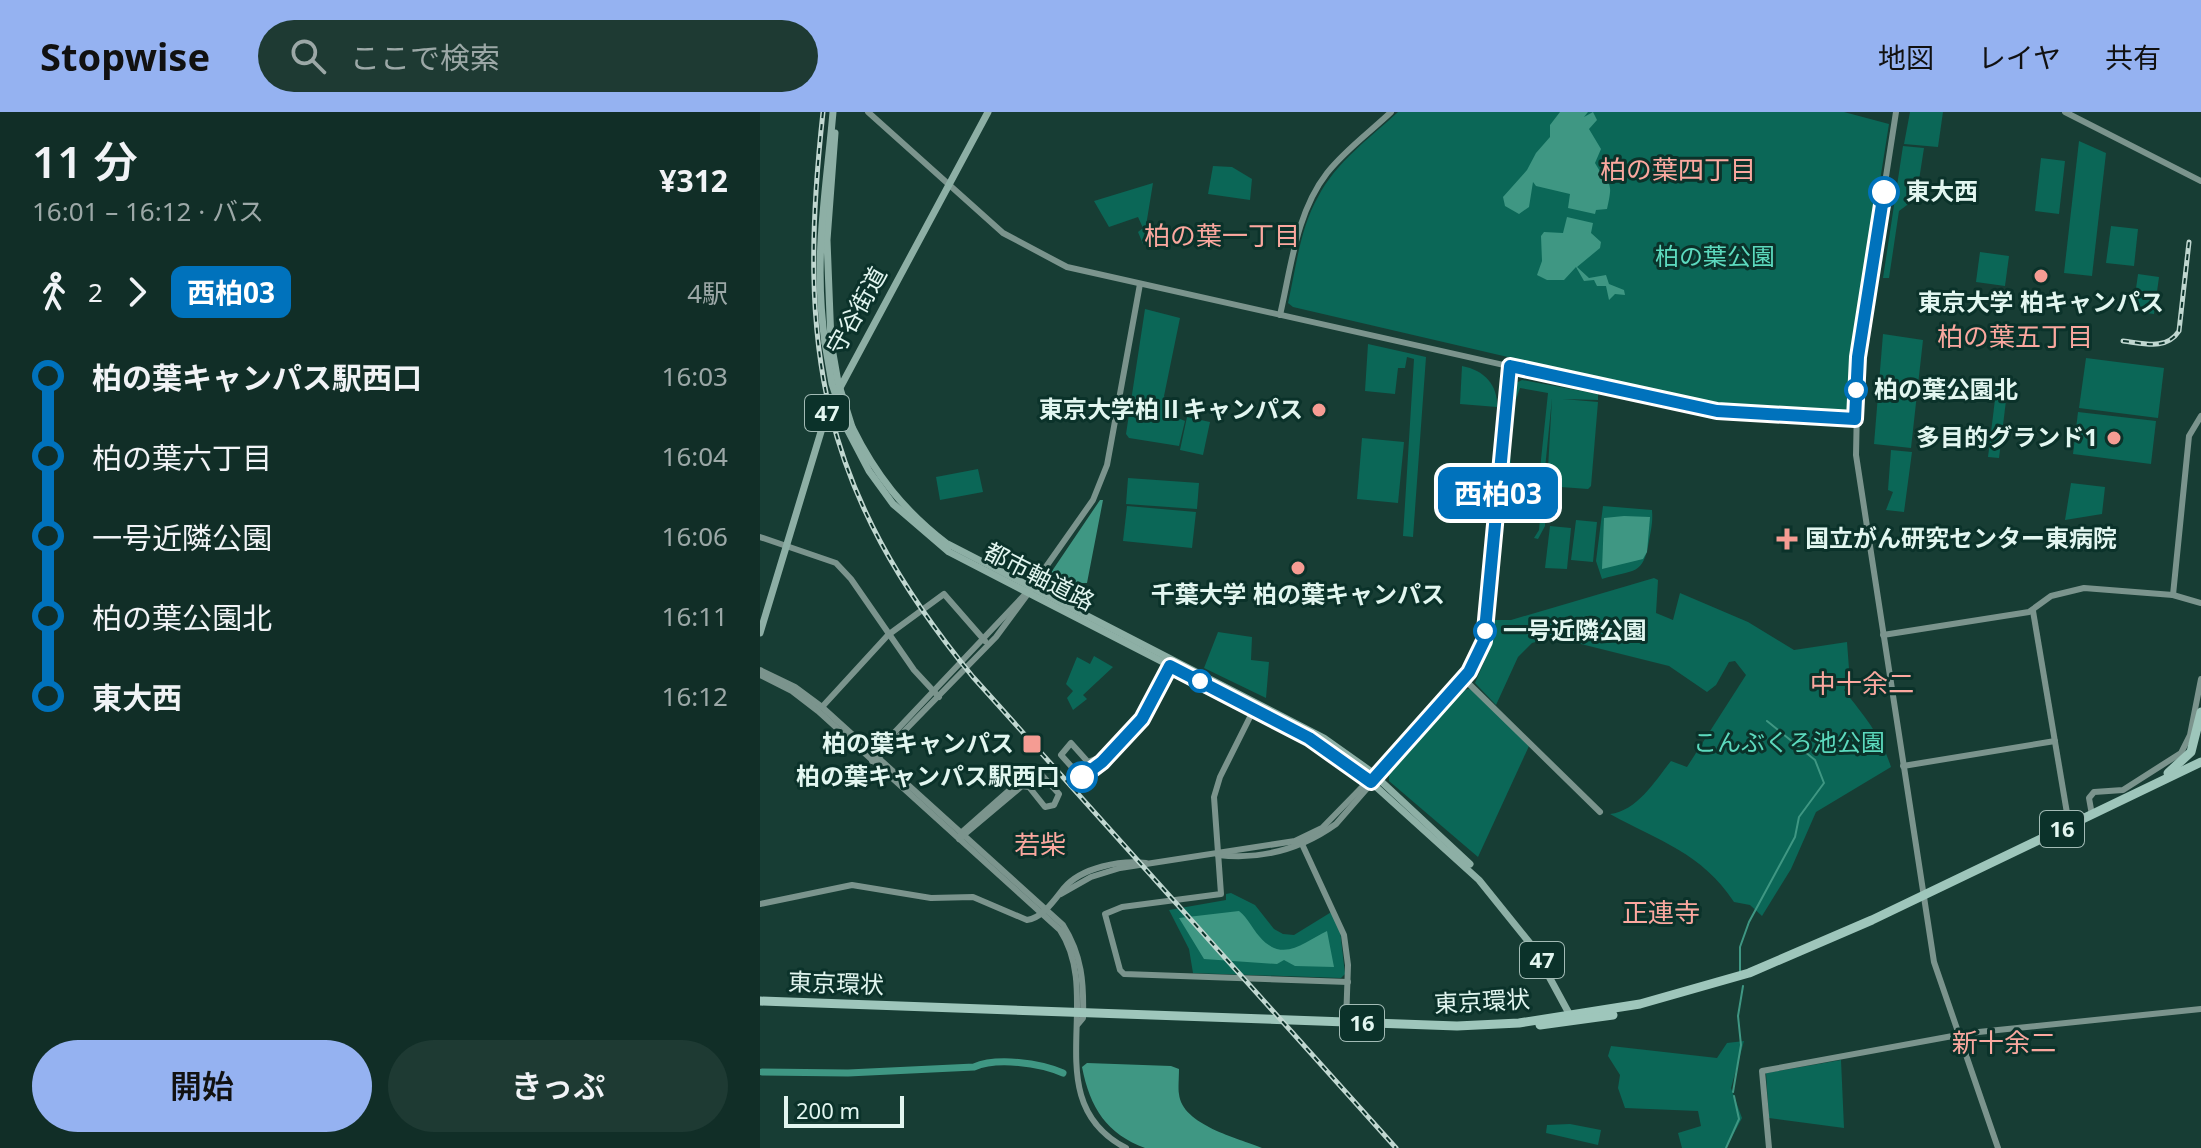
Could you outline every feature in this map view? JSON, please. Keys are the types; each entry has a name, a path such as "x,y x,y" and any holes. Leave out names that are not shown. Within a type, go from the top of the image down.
{"highway":[{"path":"2124,800 2183,762 2196,741 2201,712"},
{"name":"東京環状","path":"1924,898 2069,825 2201,768"},
{"name":"東京環状","path":"760,1003 1435,1031 1572,1019 1732,979 1794,956 2201,768"},
{"name":"東京環状","path":"1079,1017 1457,1026 1572,1019"}],"main road":[{"name":"都市軸道路","path":"835,112 827,240 828,342 850,428 881,478 920,522 959,551 1028,592 1314,732 1374,779 1480,874 1503,911 1548,969 1572,1019"},
{"name":"守谷街道","path":"760,633 827,412 988,112"},
{"name":"都市軸道路","path":"1172,663 1321,744 1374,779"}],"street":[{"path":"868,112 1003,233 1067,267 1717,411 1855,419"},
{"path":"1280,315 1301,224 1316,190 1334,165 1391,112"},
{"path":"1896,112 1862,333 1855,419 1858,472 1934,962 1998,1148"},
{"path":"2065,112 2201,181"},
{"path":"875,758 996,637 1089,506 1103,479 1140,284"},
{"path":"1218,855 1271,853 1302,844 1336,824 1464,679 1484,641 1510,366"},
{"path":"2173,595 2189,436 2201,416"},
{"path":"760,537 836,563 851,579 888,635 937,695"},
{"path":"1883,635 2033,611 2051,596 2084,588 2173,595 2201,603"},
{"path":"937,695 1028,592"},
{"path":"822,707 888,635 944,594 985,641"},
{"path":"2033,611 2069,825"},
{"path":"1106,755 1088,762 1071,743 1061,755 1082,777 1106,755 1142,719 1172,663"},
{"path":"760,673 802,698 875,758"},
{"path":"760,673 795,687 822,707 1063,925 1076,949 1082,974 1076,1070 1081,1095 1094,1122 1126,1148"},
{"path":"1464,679 1600,812"},
{"path":"2092,815 2089,798 2094,792 2123,790 2181,753 2189,739 2201,679"},
{"path":"1254,709 1216,790 1220,896 1122,907 1105,914 1122,972 1348,982"},
{"path":"1903,766 2055,741"},
{"path":"962,836 1024,775 1032,770 1038,771 1059,798 1051,807 1045,807 1027,786 1024,775"},
{"path":"760,904 852,885 931,898 973,897 1024,920 1033,919 1061,894 1103,872 1146,863 1275,847 1308,836 1332,819 1363,786 1374,779"},
{"path":"962,836 1021,786 1027,786"},
{"path":"1302,844 1341,925 1347,949 1346,1023"},
{"path":"1769,1148 1762,1071 1957,1035 2201,1009"}],"green space":[{"name":"柏の葉公園","path":"1398,112 1844,112 1889,124 1855,338 1849,407 1845,411 1752,407 1680,397 1293,307 1288,303 1299,248 1312,209 1325,184 1365,141"},
{"path":"1910,112 1943,112 1938,147 1904,144"},
{"path":"2079,141 2106,153 2092,276 2064,273"},
{"path":"1903,146 1924,148 1919,180 1915,180 1911,202 1899,211 1889,278 1883,278"},
{"path":"2041,158 2065,161 2059,214 2035,211"},
{"path":"1213,166 1232,167 1252,179 1250,200 1208,194"},
{"path":"1153,183 1143,244 1138,232 1143,228 1138,217 1109,227 1094,201"},
{"path":"2111,226 2138,229 2134,266 2106,263"},
{"path":"1980,252 2009,256 2005,286 1976,282"},
{"path":"2138,274 2159,277 2154,314 2133,311"},
{"path":"1145,309 1180,318 1164,396 1173,416 1185,421 1179,446 1129,438 1126,434"},
{"path":"1883,334 1923,340 1911,448 1874,444"},
{"path":"1368,344 1426,357 1413,537 1403,536 1414,359 1407,357 1405,368 1398,368 1395,394 1365,391"},
{"path":"2086,358 2164,368 2158,418 2079,408"},
{"path":"1462,366 1477,371 1488,380 1495,392 1497,407 1460,404"},
{"path":"1522,380 1598,394 1598,400 1563,399 1598,402 1591,486 1588,489 1547,486 1552,398 1543,489 1538,488 1548,393 1520,388 1512,411 1514,384"},
{"path":"1997,383 2008,384 1999,458 1988,457"},
{"name":"多目的グランド1","path":"2078,412 2156,421 2151,464 2073,454"},
{"path":"1187,417 1210,422 1203,455 1180,450"},
{"path":"1362,438 1404,442 1398,503 1357,499"},
{"path":"1509,442 1513,488 1536,490 1535,501 1512,501 1532,505 1546,497 1545,526 1538,539 1534,538 1540,519 1517,517 1518,509 1512,508 1504,513"},
{"path":"1891,450 1912,452 1904,512 1886,510 1893,492 1888,490"},
{"path":"978,469 983,492 940,500 936,477"},
{"path":"1128,478 1199,483 1197,509 1126,504"},
{"path":"2071,483 2105,487 2102,514 2065,520"},
{"path":"1127,506 1196,512 1192,548 1123,541"},
{"path":"1603,506 1652,510 1652,519 1647,552 1640,566 1630,572 1602,579 1596,561"},
{"path":"1576,520 1597,522 1593,562 1571,560"},
{"path":"1550,526 1571,528 1567,569 1545,568"},
{"name":"こんぶくろ池公園","path":"1654,578 1658,580 1656,613 1673,620 1680,593 1748,622 1794,650 1847,642 1850,682 1844,690 1877,735 1891,767 1816,812 1791,869 1762,916 1750,905 1734,902 1708,871 1694,860 1610,814 1620,812 1637,801 1671,761 1687,767 1746,675 1735,661 1729,662 1716,685 1707,692 1669,666 1553,637 1532,643 1518,657 1496,705 1475,683 1491,646 1495,620 1511,620"},
{"path":"1218,632 1252,637 1251,660 1269,662 1266,698 1204,668"},
{"path":"1094,656 1113,667 1083,695 1087,699 1073,710 1067,698 1073,691 1066,684 1077,657 1090,664"},
{"path":"1471,688 1529,746 1478,857 1389,781 1389,773 1460,692"},
{"path":"1231,893 1255,905 1274,929 1283,934 1294,935 1333,911 1340,930 1345,974 1341,978 1193,973 1189,949 1169,910 1226,900 1226,894"},
{"path":"1744,1041 1731,1088 1742,1118 1726,1148 1682,1148 1678,1133 1701,1126 1698,1111 1625,1108 1618,1088 1620,1075 1608,1056 1611,1046 1717,1058 1727,1043"},
{"path":"1841,1060 1844,1128 1769,1118 1766,1073"},
{"path":"1570,1124 1601,1130 1598,1145 1546,1133 1547,1125"}],"shaded area":[{"path":"1560,112 1588,112 1584,117 1593,112 1597,120 1589,129 1601,149 1595,163 1610,187 1607,209 1596,210 1595,214 1568,208 1570,194 1536,186 1533,182 1529,207 1519,214 1505,206 1503,197 1550,137 1550,125"},
{"path":"1567,217 1593,223 1591,233 1601,242 1600,248 1577,267 1589,278 1606,275 1609,284 1624,290 1625,295 1615,294 1609,300 1606,286 1597,286 1594,280 1584,281 1576,267 1564,280 1547,280 1537,275 1542,261 1541,236 1544,232 1563,233"},
{"path":"1100,500 1103,500 1087,583 1082,583 1079,603 1048,588 1046,580"},
{"path":"1650,517 1647,552 1643,559 1602,569 1604,518"},
{"path":"1239,911 1268,945 1277,949 1294,948 1327,931 1334,967 1295,966 1284,960 1277,964 1204,959 1179,918"},
{"path":"1087,1063 1171,1066 1179,1069 1179,1094 1182,1105 1190,1114 1213,1129 1262,1148 1145,1148 1132,1142 1110,1127 1095,1107 1082,1067"}],"waterway":[{"path":"1740,971 1740,947 1749,922 1795,837 1799,817 1824,783 1815,760 1767,721"},
{"path":"1733,1092 1741,1045 1738,1016 1743,986"},
{"path":"762,1072 848,1073 974,1067 1006,1062 1043,1066 1063,1073"},
{"path":"1726,1148 1739,1119 1734,1096"}],"railway":[{"path":"823,112 814,274 818,345 830,413 851,478 881,543 921,608 973,677 1396,1148"},
{"path":"2123,341 2161,343 2179,331 2189,242"}],"bus line":[{"name":"西柏03","path":"1082,777 1102,762 1142,719 1170,666 1309,738 1371,782 1469,672 1484,641 1510,366 1717,411 1855,419 1858,357 1884,192"}],"place":[{"name":"東大西","path":"1884,192"},
{"name":"東京大学 柏キャンパス","path":"2041,276"},
{"name":"柏の葉公園北","path":"1856,390"},
{"name":"東京大学柏Ⅱキャンパス","path":"1319,410"},
{"name":"多目的グランド1","path":"2114,438"},
{"name":"国立がん研究センター東病院","path":"1787,539"},
{"name":"千葉大学 柏の葉キャンパス","path":"1298,568"},
{"name":"一号近隣公園","path":"1485,631"},
{"name":"柏の葉キャンパス","path":"1032,744"},
{"name":"柏の葉キャンパス駅西口","path":"1082,777"}],"district":[{"name":"柏の葉四丁目","path":"1678,170"},
{"name":"柏の葉一丁目","path":"1222,236"},
{"name":"柏の葉五丁目","path":"2015,337"},
{"name":"中十余二","path":"1862,684"},
{"name":"若柴","path":"1040,845"},
{"name":"正連寺","path":"1661,913"},
{"name":"新十余二","path":"2004,1043"}]}
